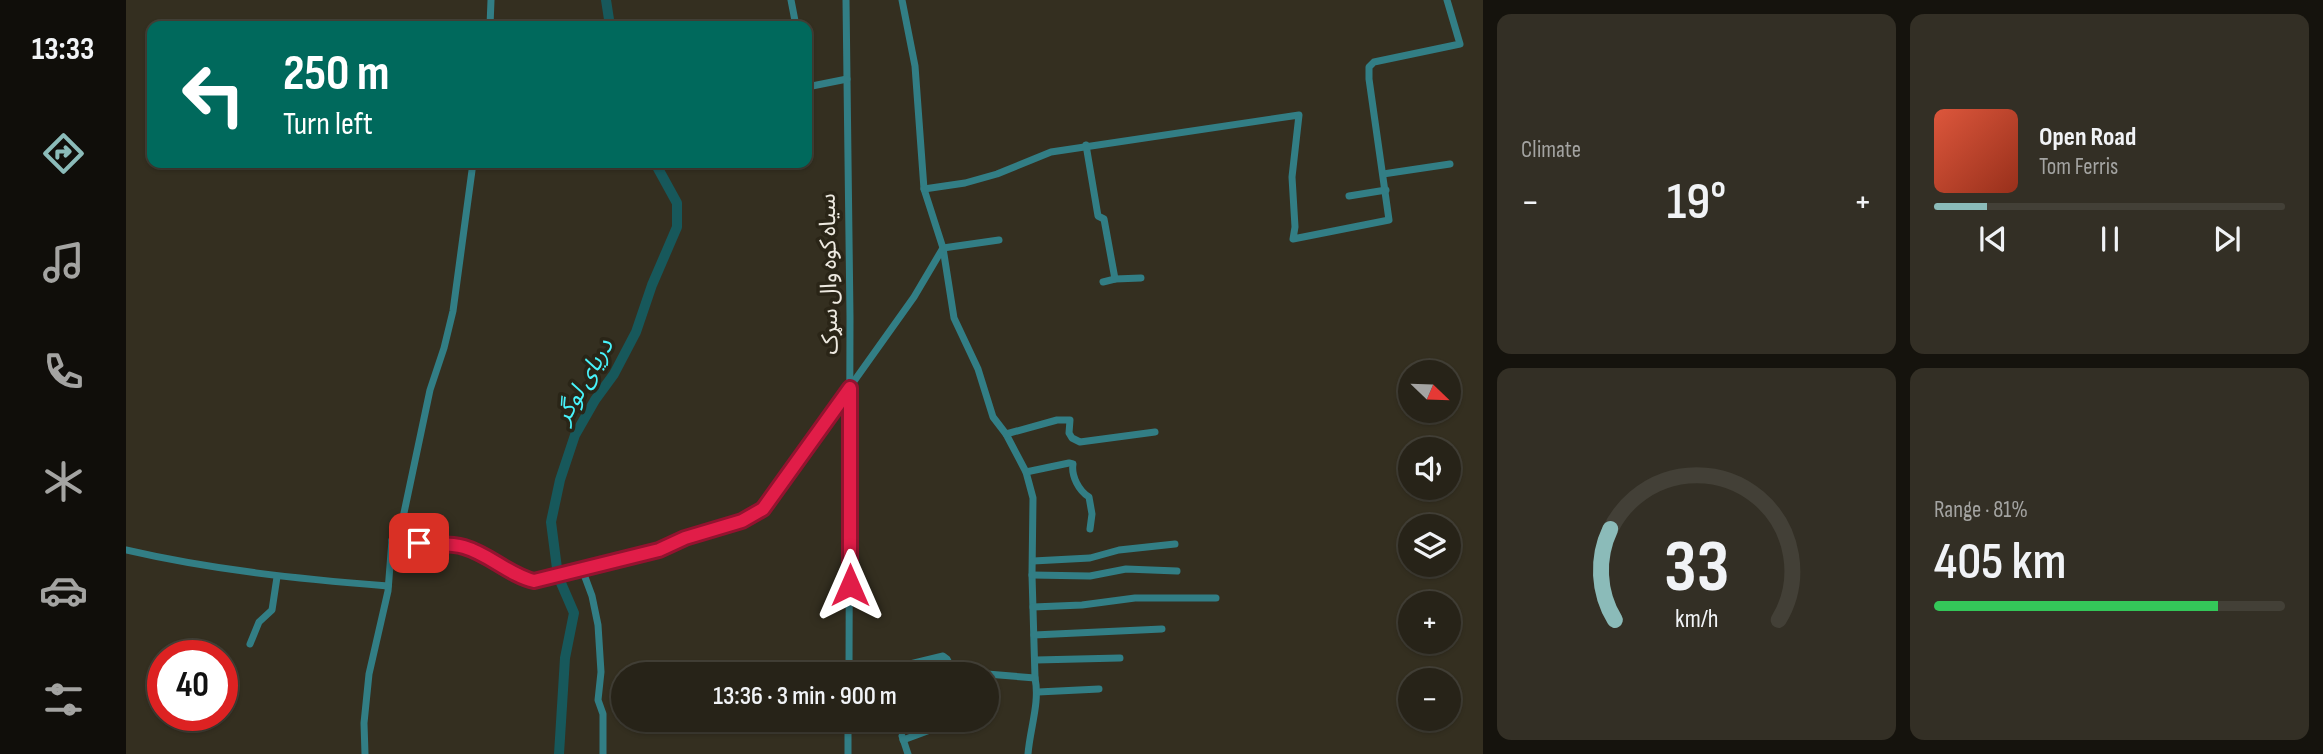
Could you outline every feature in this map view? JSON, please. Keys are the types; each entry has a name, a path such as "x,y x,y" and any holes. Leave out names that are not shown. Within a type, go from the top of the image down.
{"street":[{"path":"490,21 491,0"},
{"path":"792,0 795,21"},
{"name":"سیاه کوه وال سړک","path":"846,0 850,388 849,662"},
{"path":"902,0 915,66 924,189 943,248 954,318 978,369 993,417 1006,434 1026,472 1033,498 1032,575 1035,678 1038,692 1028,754"},
{"path":"924,189 965,183 997,174 1051,152 1086,145 1298,115 1292,177 1295,228 1293,239 1389,220 1369,67 1374,62 1460,44 1447,0"},
{"path":"812,86 846,79"},
{"path":"1086,145 1098,216 1104,219 1115,279"},
{"path":"1383,174 1450,164"},
{"path":"365,754 364,723 369,674 388,586 392,540 401,527 430,390 451,318 472,168"},
{"path":"1349,195 1386,190"},
{"path":"943,248 999,240"},
{"path":"392,540 461,546 534,581 659,550 685,538 742,521 763,509 914,297 943,248"},
{"path":"1104,282 1141,278"},
{"path":"1006,434 1057,420 1070,421 1069,433 1080,442 1155,432"},
{"path":"1026,472 1073,464 1072,471 1082,493 1089,498 1092,514 1090,529"},
{"path":"1032,561 1090,558 1119,550 1175,544"},
{"path":"126,550 154,558 277,577 388,586"},
{"path":"582,569 592,596 598,625 601,671 598,700 603,714 603,754"},
{"path":"1032,575 1090,576 1126,569 1177,571"},
{"path":"250,644 259,622 272,610 277,577"},
{"path":"1033,607 1082,605 1135,598 1216,598"},
{"path":"1034,635 1162,629"},
{"path":"918,662 943,656 948,662"},
{"path":"1036,660 1120,658"},
{"path":"999,675 1035,678"},
{"path":"1038,692 1099,689"},
{"path":"848,732 848,754"},
{"path":"908,754 902,738 923,732"}],"waterway":[{"name":"دریای لوگر","path":"606,0 609,21"},
{"name":"دریای لوگر","path":"559,754 565,658 574,613 558,576 551,522 560,480 575,435 614,374 636,332 652,285 677,227 677,203 658,168"}],"route":[{"path":"419,543 461,546 534,581 659,550 685,538 742,521 763,509 850,388 850,585"}]}
